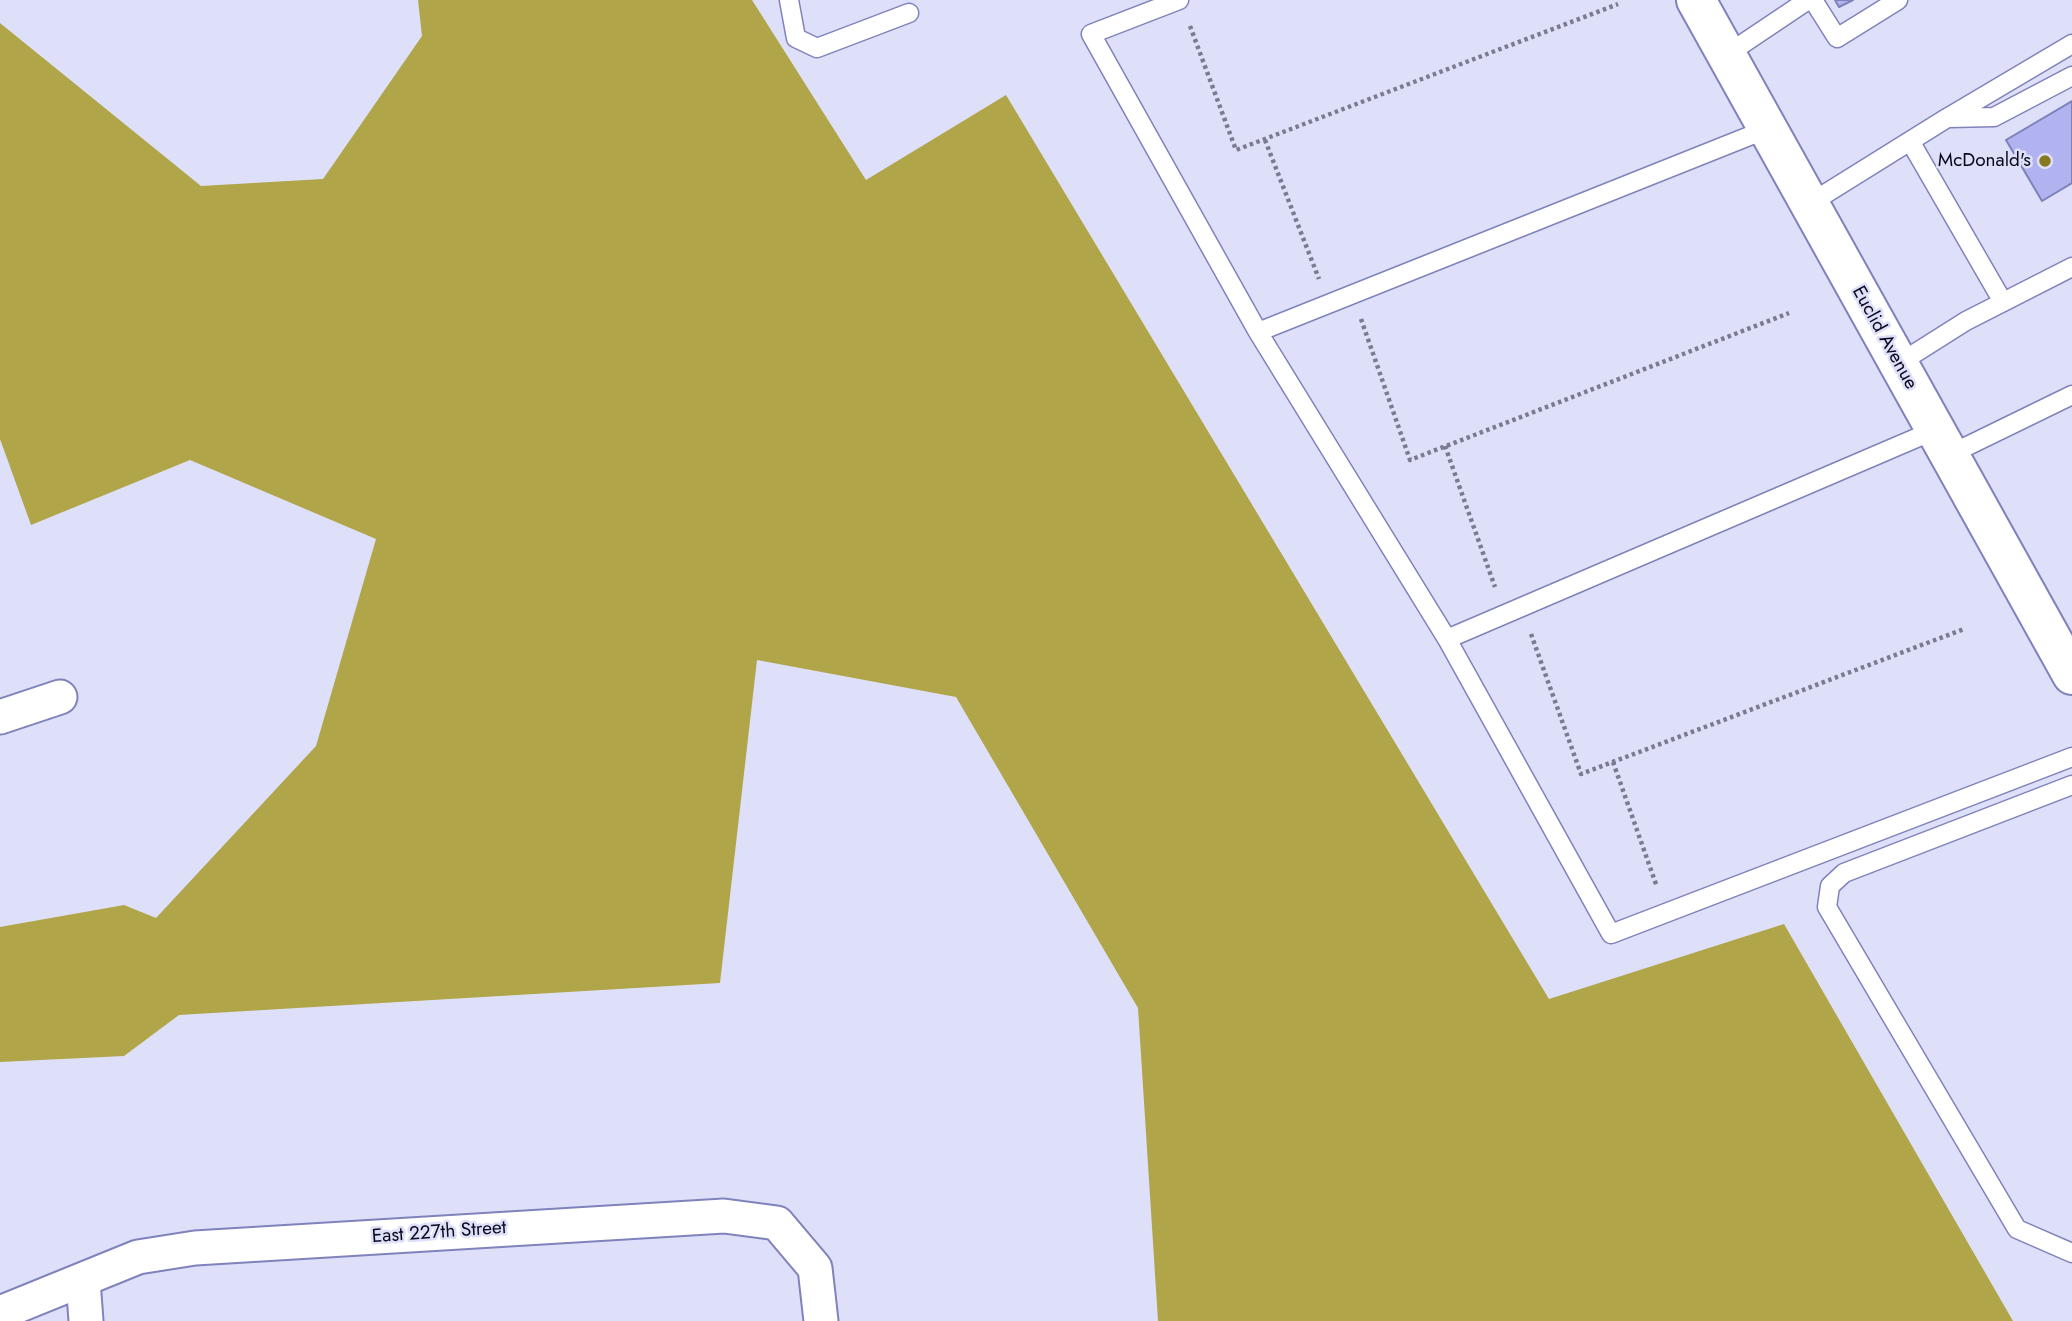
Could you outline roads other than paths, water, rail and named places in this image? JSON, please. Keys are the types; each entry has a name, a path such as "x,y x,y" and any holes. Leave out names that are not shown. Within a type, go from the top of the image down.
{"main road":[{"name":"Euclid Avenue","path":"1696,0 1898,364 2069,663"}],"street":[{"path":"0,718 60,697"},
{"name":"East 227th Street","path":"0,1313 138,1257 195,1248 724,1216 776,1223 814,1268 821,1321"},
{"path":"83,1280 86,1321"}],"lane":[{"path":"789,0 796,38 817,48 909,13"},
{"path":"1179,0 1091,34 1258,332 1447,639 1611,934 2072,757"},
{"path":"1726,55 1811,0 1837,38 1898,0"},
{"path":"1810,204 2072,44"},
{"path":"1947,118 1994,117 2072,76"},
{"path":"1258,332 1767,129"},
{"path":"1910,141 2003,302"},
{"path":"1898,364 1966,321 2072,267"},
{"path":"1447,639 1942,442 2072,395"},
{"path":"2072,785 1844,873 1830,886 1827,907 2017,1229 2072,1253"}],"place":[{"name":"McDonald's","path":"2045,161"}]}
